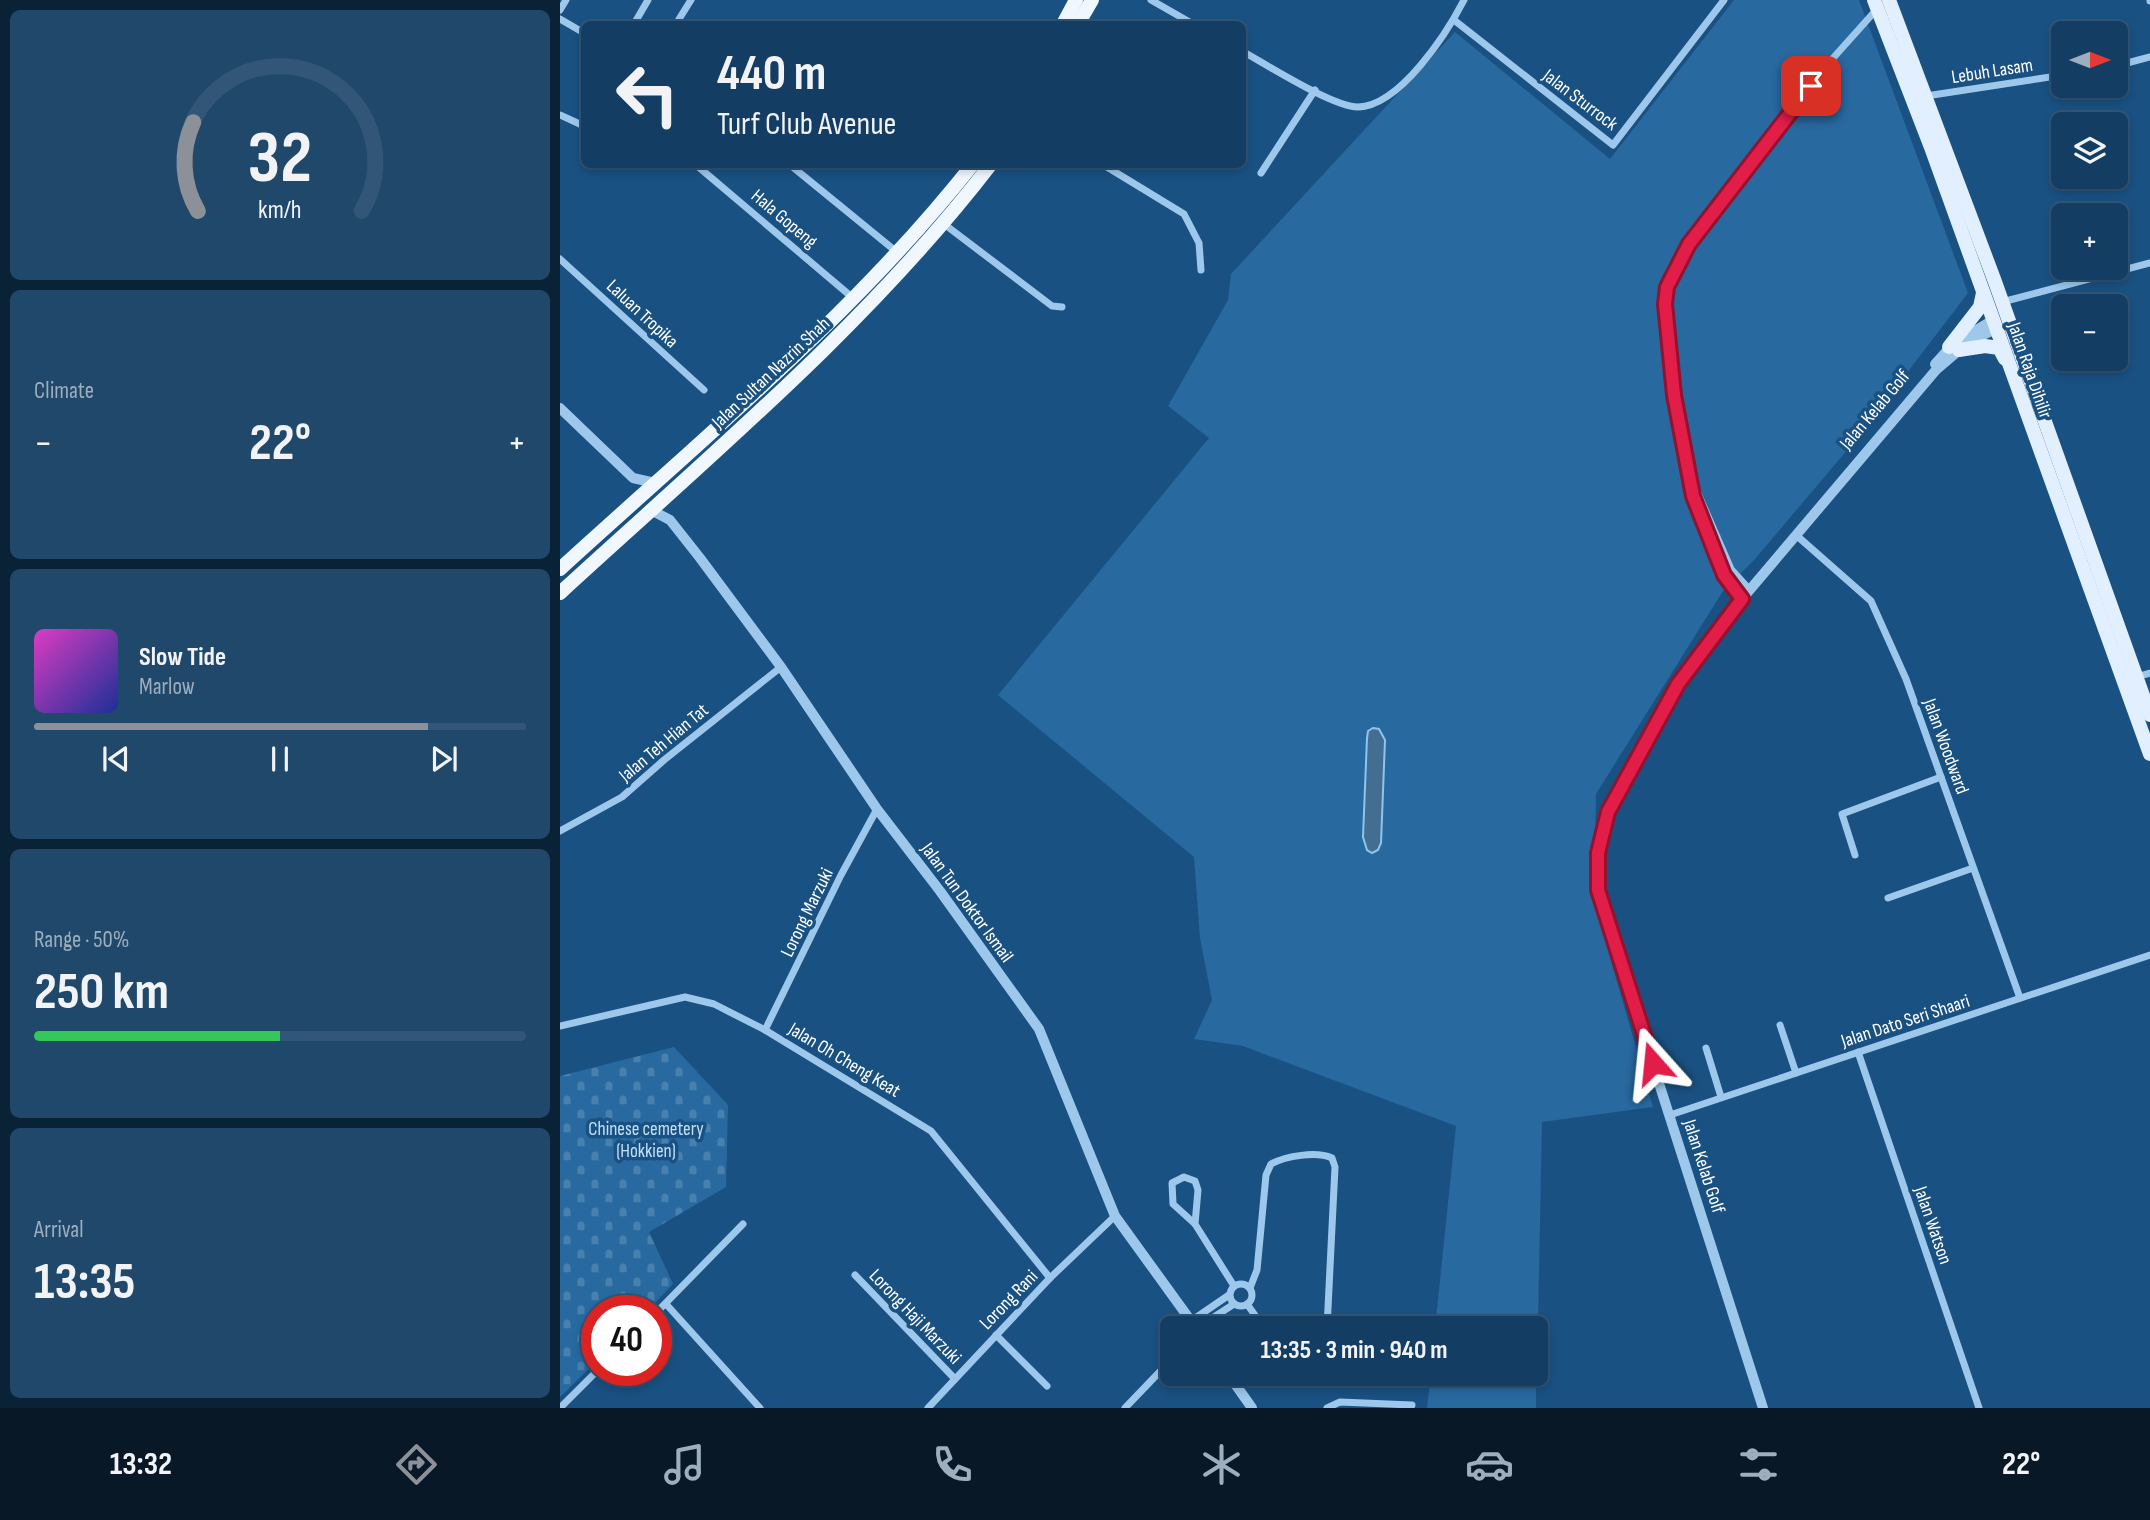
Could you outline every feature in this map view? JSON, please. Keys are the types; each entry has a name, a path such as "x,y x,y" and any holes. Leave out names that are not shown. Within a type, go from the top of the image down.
{"highway":[{"path":"1065,21 1076,0"},
{"path":"1080,21 1092,0"},
{"name":"Jalan Sultan Nazrin Shah","path":"560,569 704,442 853,298 898,253 970,168"},
{"name":"Jalan Sultan Nazrin Shah","path":"560,593 884,290 944,224 988,168"}],"main road":[{"name":"Jalan Raja Dihilir","path":"1880,3 1926,96 2150,715"},
{"name":"Jalan Raja Dihilir","path":"1880,3 2150,754"},
{"path":"1984,252 1984,272 1996,324 2007,330 2018,362 2025,368"},
{"path":"1954,348 1980,307 1983,293"},
{"path":"1954,348 1999,348 2008,363"}],"street":[{"path":"560,10 566,0"},
{"path":"636,21 648,0"},
{"path":"679,21 691,0"},
{"path":"1151,0 1189,21"},
{"path":"1246,53 1339,103 1358,107 1377,103 1429,56 1454,20 1464,0"},
{"name":"Jalan Sturrock","path":"1454,20 1613,145 1724,0"},
{"path":"1746,595 1724,575 1693,496 1674,395 1665,304 1673,272 1689,244 1810,87 1880,3"},
{"path":"560,19 581,31"},
{"path":"2128,63 2150,57"},
{"name":"Lebuh Lasam","path":"1926,96 2051,77"},
{"path":"1261,173 1315,90"},
{"path":"560,115 581,125"},
{"name":"Hala Gopeng","path":"700,168 853,298"},
{"path":"794,168 898,253"},
{"path":"1109,168 1184,214 1199,243 1201,270"},
{"path":"944,224 1052,306 1062,307"},
{"name":"Laluan Tropika","path":"560,259 704,390"},
{"path":"2002,302 2150,263"},
{"path":"1954,348 1996,324"},
{"name":"Jalan Kelab Golf","path":"1796,535 1954,348"},
{"name":"Jalan Kelab Golf","path":"1763,1408 1598,890 1598,853 1608,812 1678,684 1746,595 1954,348"},
{"path":"560,408 633,478 655,483"},
{"path":"633,478 636,490 633,502"},
{"path":"667,495 670,520"},
{"name":"Jalan Tun Doktor Ismail","path":"651,510 670,520 781,667 877,810 940,891 1038,1030 1115,1216 1187,1316"},
{"name":"Jalan Woodward","path":"1796,535 1871,600 1903,672 2020,998"},
{"name":"Jalan Teh Hian Tat","path":"560,831 622,797 781,667"},
{"path":"2135,677 2150,673"},
{"path":"1855,855 1842,814 1941,776"},
{"name":"Lorong Marzuki","path":"765,1030 841,875 877,810"},
{"path":"1888,898 1973,867"},
{"name":"Jalan Dato Seri Shaari","path":"1670,1115 2150,955"},
{"name":"Jalan Oh Cheng Keat","path":"560,1026 685,997 714,1004 765,1030 931,1131 1050,1278"},
{"path":"1780,1025 1796,1073"},
{"path":"1706,1048 1721,1097"},
{"name":"Jalan Watson","path":"1858,1052 1979,1408"},
{"path":"1247,1304 1252,1295 1250,1288 1257,1270 1266,1175 1271,1164 1280,1159 1324,1155 1332,1158 1335,1167 1328,1316"},
{"path":"1195,1224 1198,1190 1195,1181 1184,1177 1172,1183 1173,1204 1195,1224 1234,1286"},
{"name":"Lorong Rani","path":"928,1408 1050,1278 1115,1216"},
{"path":"672,1298 743,1224"},
{"name":"Lorong Haji Marzuki","path":"855,1275 955,1379"},
{"path":"1205,1316 1229,1295 1234,1286 1240,1283 1250,1288"},
{"path":"1229,1295 1234,1304"},
{"path":"1212,1316 1234,1304 1247,1304"},
{"path":"1247,1304 1256,1316"},
{"path":"672,1311 760,1408"},
{"path":"996,1335 1047,1386"},
{"path":"1125,1408 1160,1372"},
{"path":"560,1408 582,1386"},
{"path":"1236,1386 1252,1408"},
{"path":"1327,1408 1340,1402 1412,1405"}],"green space":[{"path":"1734,0 1859,0 1968,293 1854,442 1755,559 1723,591 1596,794 1594,901 1653,1107 1542,1122 1538,1316 1436,1316 1456,1126 1243,1046 1194,1039 1212,1000 1200,938 1194,857 998,695 1209,438 1168,406 1228,300 1231,274 1455,32 1610,159"},
{"name":"Chinese cemetery (Hokkien)","path":"674,1047 728,1105 726,1187 649,1232 673,1284 662,1295 581,1295 581,1377 560,1397 560,1076"},
{"path":"1430,1386 1536,1386 1536,1408 1427,1408"}],"shaded area":[{"path":"1379,729 1385,740 1381,843 1378,850 1372,853 1367,850 1363,837 1367,738 1368,731"}],"route":[{"path":"1653,1063 1598,890 1598,853 1608,812 1678,684 1742,599 1724,575 1693,496 1674,395 1665,304 1667,287 1689,244 1811,86"}]}
